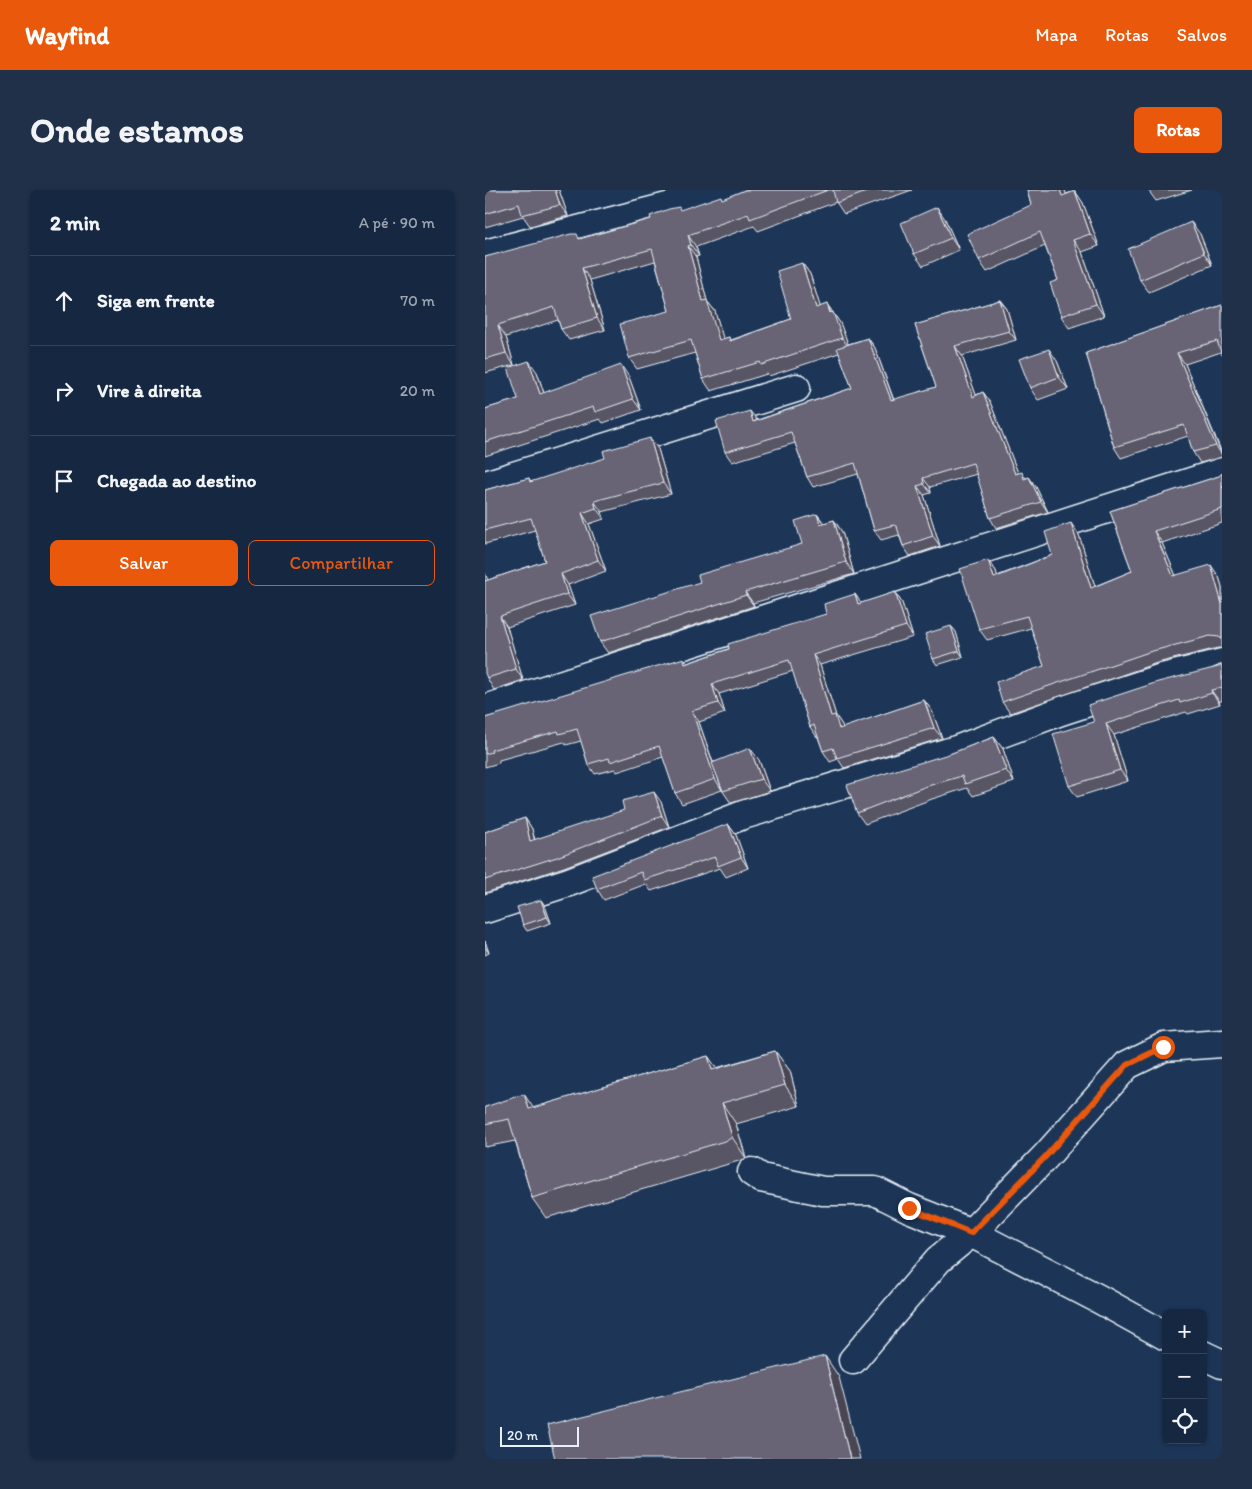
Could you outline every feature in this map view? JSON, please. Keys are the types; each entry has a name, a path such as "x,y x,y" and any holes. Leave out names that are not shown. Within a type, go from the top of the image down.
{"street":[{"path":"485,254 733,190"},
{"path":"485,485 796,388"},
{"path":"485,709 1222,472"},
{"path":"485,910 569,882 743,815 956,750 1061,711 1162,678 1222,663"},
{"path":"853,1360 938,1260 971,1233 1046,1156 1127,1065 1163,1047 1222,1043"},
{"path":"752,1172 761,1178 823,1191 875,1191 909,1208 971,1233 1162,1334"},
{"path":"1207,1357 1222,1364"}],"building":[{"path":"485,190 555,190 560,205 522,215 519,204 485,214"},
{"path":"745,190 828,190 750,219 748,214 688,235 691,245 688,246 703,301 707,300 719,340 729,337 730,341 791,319 777,271 802,263 816,308 827,304 830,313 833,312 842,338 761,365 760,362 703,379 691,340 629,358 620,324 669,311 652,249 582,268 597,318 561,329 554,307 498,325 506,353 485,359 485,257 571,234 577,234 579,239 651,219 650,216 669,209 679,207 680,210 721,196 722,199"},
{"path":"833,190 872,190 836,203"},
{"path":"1027,190 1060,190 1062,196 1075,191 1090,234 1073,240 1096,304 1061,316 1050,283 1058,280 1040,232 979,260 967,234 1031,205"},
{"path":"937,207 951,238 914,254 901,223"},
{"path":"1191,222 1204,253 1140,280 1128,249"},
{"path":"1000,300 1009,331 955,346 973,397 983,392 1015,474 1022,472 1024,479 1029,477 1041,502 990,518 973,463 923,478 924,484 917,486 933,536 903,546 897,527 894,525 874,530 855,463 807,477 791,432 725,452 716,421 750,411 753,422 852,388 837,348 868,338 891,400 936,387 915,325"},
{"path":"1222,305 1222,355 1217,341 1177,353 1216,446 1193,452 1184,425 1114,447 1086,353"},
{"path":"1049,349 1059,377 1030,388 1019,359"},
{"path":"529,361 540,394 621,365 633,399 595,412 593,407 485,442 485,409 518,399 508,368"},
{"path":"650,438 663,483 594,501 596,508 582,513 598,560 561,574 567,594 500,616 516,669 487,678 485,673 485,581 545,561 531,518 485,530 485,490 529,478 530,482 605,458 603,451"},
{"path":"1222,473 1222,509 1154,531 1173,576 1211,565 1222,604 1222,639 1210,636 1149,652 1002,702 996,682 1044,666 1027,616 979,629 960,569 988,560 994,578 1052,555 1045,532 1071,523 1091,588 1132,571 1110,511 1219,476"},
{"path":"817,514 820,524 834,520 846,562 745,592 746,595 600,642 591,616 700,582 698,575 802,544 795,521"},
{"path":"895,592 906,626 813,655 831,716 835,715 839,729 924,700 934,728 837,758 833,748 823,751 814,725 810,727 789,660 712,684 718,703 692,711 715,779 675,793 659,746 610,762 609,758 588,764 577,729 559,734 558,731 491,750 492,752 485,754 485,718 684,658 685,664 729,649 728,644 826,614 824,604 855,594 858,604"},
{"path":"951,626 959,651 933,659 925,634"},
{"path":"1222,664 1222,688 1211,690 1212,693 1180,703 1179,700 1106,724 1120,770 1069,786 1053,734 1094,722 1088,705 1158,682 1218,667"},
{"path":"994,737 1006,770 965,784 962,776 924,787 857,813 847,785 952,753"},
{"path":"750,748 761,779 723,791 712,763"},
{"path":"654,792 662,816 557,857 485,880 485,832 525,818 530,841 624,810 622,801"},
{"path":"728,824 741,857 718,866 715,857 644,880 641,872 597,889 592,876"},
{"path":"541,900 547,917 523,925 517,907"},
{"path":"775,1051 785,1085 722,1103 732,1137 728,1140 532,1198 509,1119 485,1124 485,1107 524,1094 529,1109 708,1056 712,1070"},
{"path":"825,1356 850,1459 555,1459 547,1425"}],"route":[{"path":"909,1208 971,1233 1046,1156 1127,1065 1163,1047"}]}
